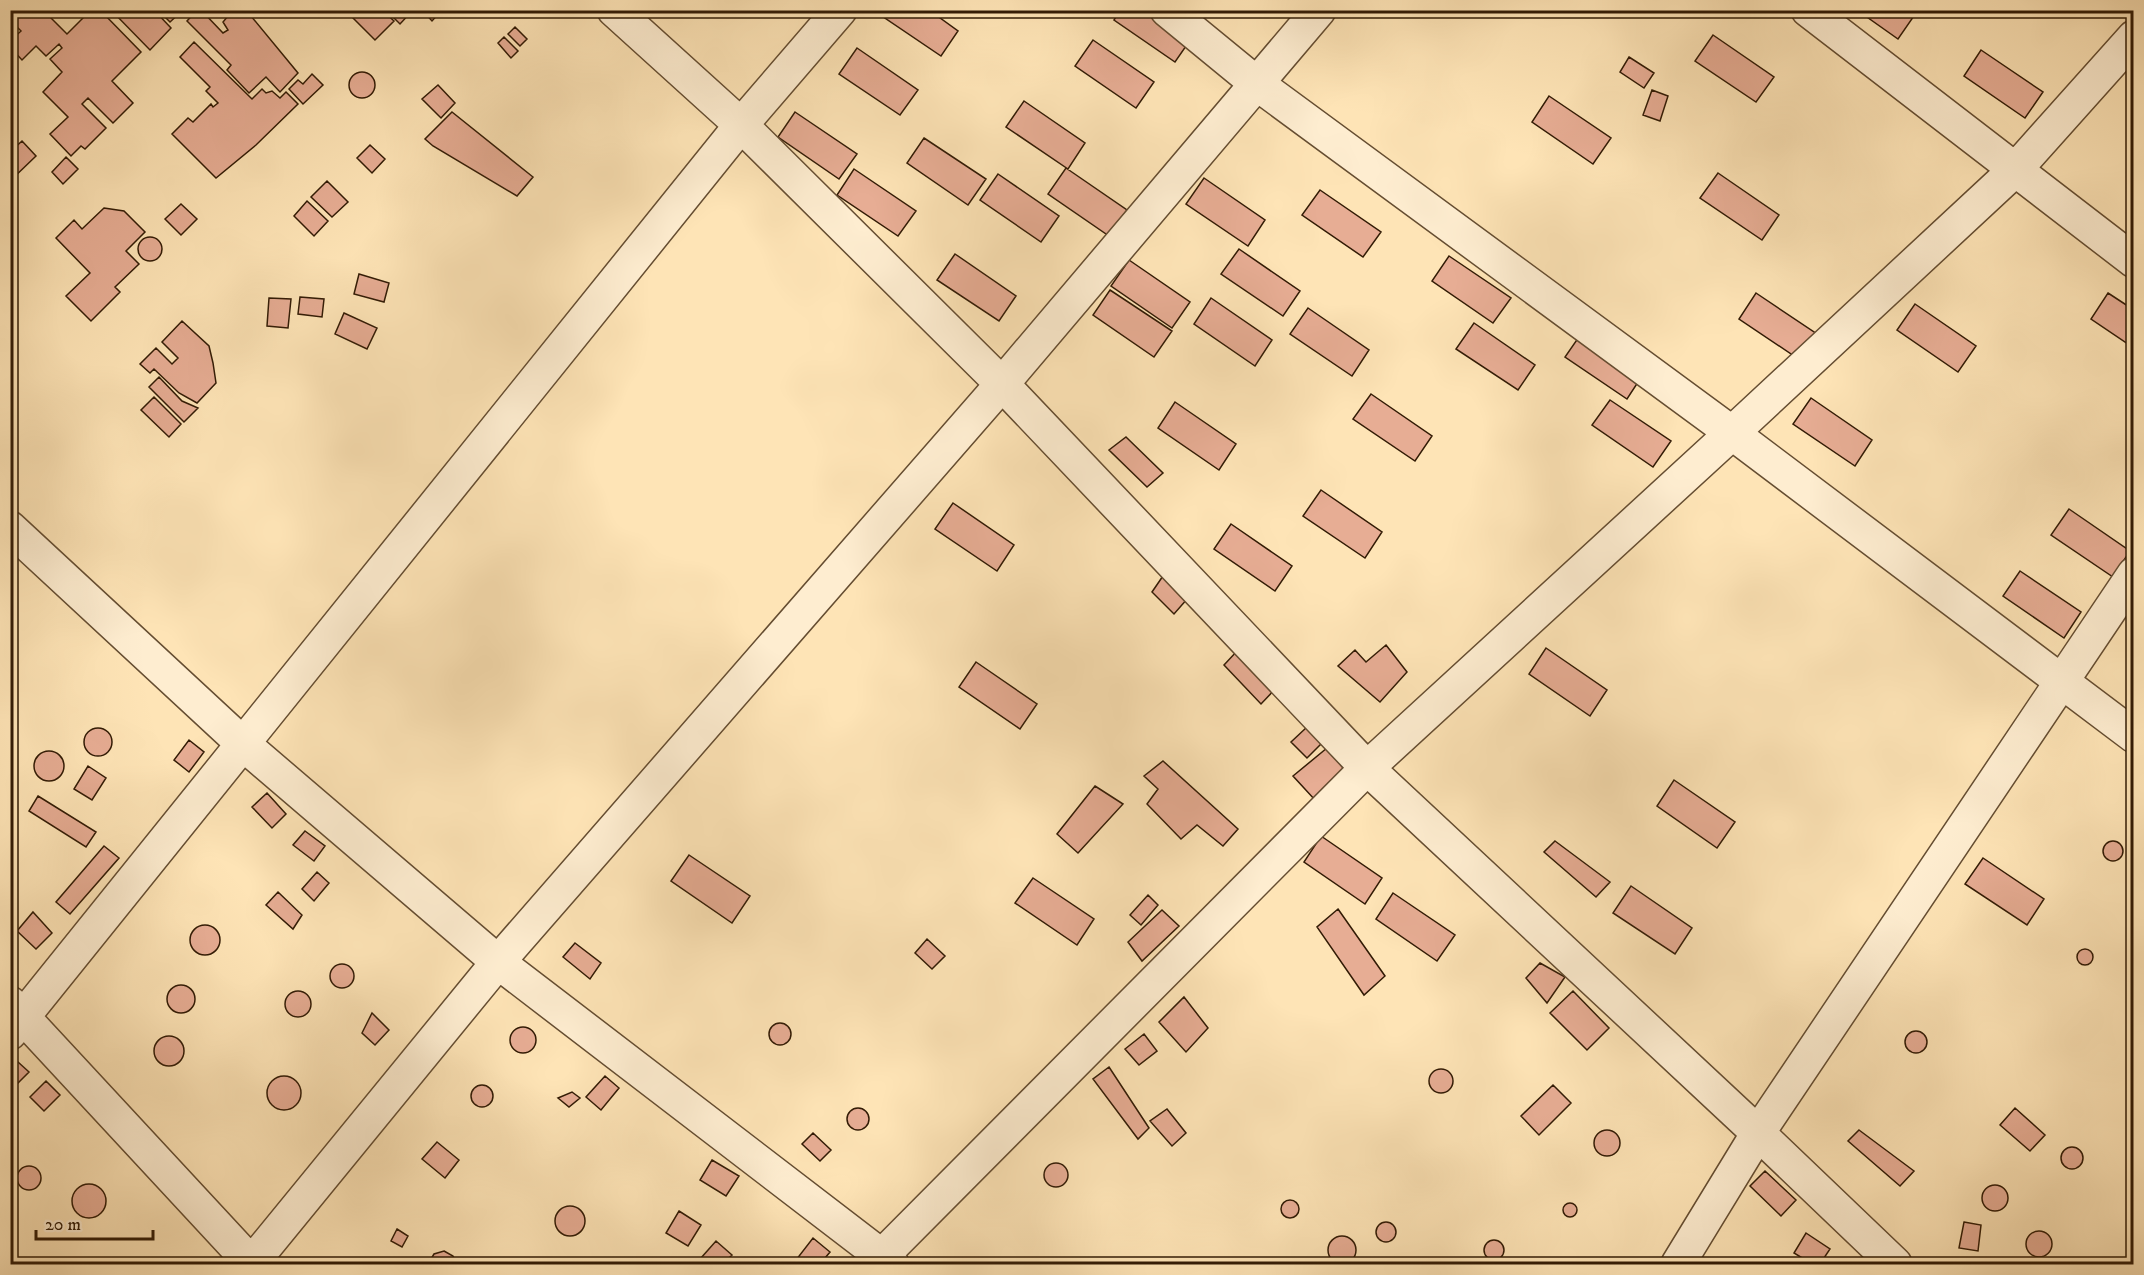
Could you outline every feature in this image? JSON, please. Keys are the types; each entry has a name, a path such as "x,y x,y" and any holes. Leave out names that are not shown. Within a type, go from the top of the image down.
{"street":[{"path":"614,10 741,125 1002,384 1366,768 1758,1133 1895,1264"},
{"path":"840,10 741,125 242,743 15,1018 252,1264 498,962 1002,384 1319,10"},
{"path":"1167,10 1256,83 1732,433 2133,736"},
{"path":"1808,10 2133,261"},
{"path":"10,528 242,743 498,962 882,1262 1366,768 2016,169 2133,37"},
{"path":"1678,1264 1758,1133 2133,574"}],"building":[{"path":"10,10 43,10 67,34 91,10 100,10 141,52 112,81 133,103 113,123 88,98 82,104 106,128 85,149 81,146 71,156 50,134 68,117 43,92 62,72 50,59 62,48 59,44 46,56 36,46 22,60 10,47 10,41 21,31 10,20"},
{"path":"111,10 154,10 171,28 150,50"},
{"path":"158,10 183,10 170,22"},
{"path":"197,10 201,10 223,33 228,30 223,22 233,10 246,10 298,73 280,92 266,77 249,93 227,70 231,65 187,21"},
{"path":"359,10 382,10 394,21 375,40 352,17"},
{"path":"386,10 413,10 400,24"},
{"path":"422,10 442,10 432,21"},
{"path":"882,10 929,10 958,31 941,56 879,14"},
{"path":"1120,10 1156,10 1193,36 1175,62 1114,20"},
{"path":"1857,10 1912,10 1916,13 1898,39"},
{"path":"515,27 527,39 520,46 508,34"},
{"path":"1713,35 1774,77 1756,102 1695,61"},
{"path":"504,37 518,51 511,58 498,43"},
{"path":"1093,40 1154,82 1136,108 1075,66"},
{"path":"194,42 252,99 262,89 266,93 272,91 280,98 286,92 298,104 256,145 216,178 172,134 188,118 193,122 211,104 213,107 218,103 206,91 210,87 180,57"},
{"path":"857,48 918,90 900,115 839,74"},
{"path":"1981,50 2043,92 2025,118 1964,76"},
{"path":"1629,57 1654,73 1644,88 1620,72"},
{"path":"362,72 371,76 375,85 371,94 362,98 353,94 349,85 353,76"},
{"path":"312,74 323,85 303,104 289,89 298,80 303,84"},
{"path":"438,85 455,103 441,118 422,99"},
{"path":"1652,90 1668,96 1660,121 1643,115"},
{"path":"1549,96 1611,138 1593,164 1532,122"},
{"path":"1024,101 1085,143 1068,169 1006,127"},
{"path":"452,112 533,177 517,196 425,139"},
{"path":"795,112 857,154 839,179 778,137"},
{"path":"924,138 986,179 968,205 907,163"},
{"path":"22,141 36,156 11,180 10,152"},
{"path":"370,145 385,159 372,173 357,158"},
{"path":"66,157 78,169 63,184 52,172"},
{"path":"1066,168 1127,210 1109,236 1048,194"},
{"path":"854,169 916,211 898,236 837,195"},
{"path":"1718,173 1779,215 1762,240 1700,198"},
{"path":"998,174 1059,216 1041,242 980,200"},
{"path":"1204,178 1265,220 1248,246 1186,204"},
{"path":"327,181 348,202 332,217 311,197"},
{"path":"1320,190 1381,232 1363,257 1302,215"},
{"path":"307,201 328,221 314,236 294,216"},
{"path":"181,204 197,219 181,235 165,219"},
{"path":"104,208 124,211 145,232 126,251 139,264 115,287 120,292 91,321 66,296 90,273 56,238 74,220 82,229"},
{"path":"150,237 159,240 162,249 159,258 150,261 141,258 138,249 141,240"},
{"path":"1239,249 1300,291 1283,316 1221,274"},
{"path":"955,254 1016,296 999,321 937,280"},
{"path":"1449,256 1511,298 1493,323 1432,281"},
{"path":"1129,260 1190,302 1172,328 1111,286"},
{"path":"359,274 389,283 384,302 354,294"},
{"path":"1110,290 1172,331 1154,357 1093,315"},
{"path":"1756,293 1817,334 1800,360 1739,319"},
{"path":"2108,293 2134,310 2134,348 2091,319"},
{"path":"300,297 324,299 322,317 298,314"},
{"path":"269,298 291,299 288,328 267,326"},
{"path":"1211,298 1272,340 1255,366 1194,324"},
{"path":"1915,304 1976,346 1958,372 1897,330"},
{"path":"1308,308 1369,350 1352,376 1290,334"},
{"path":"344,313 377,328 367,349 335,334"},
{"path":"182,321 209,346 213,363 216,383 197,403 179,393 154,369 150,373 140,364 156,348 172,364 178,358 162,342"},
{"path":"1474,323 1535,365 1518,390 1456,349"},
{"path":"1583,331 1644,373 1627,399 1565,357"},
{"path":"159,377 182,401 198,408 184,422 149,387"},
{"path":"1371,394 1432,436 1415,461 1353,419"},
{"path":"154,397 181,424 169,437 141,410"},
{"path":"1811,398 1872,440 1855,466 1793,424"},
{"path":"1610,400 1671,441 1653,467 1592,425"},
{"path":"1175,402 1236,444 1219,470 1158,428"},
{"path":"1126,437 1163,473 1147,487 1109,450"},
{"path":"1321,490 1382,532 1365,558 1303,516"},
{"path":"953,503 1014,545 997,571 935,529"},
{"path":"2069,509 2130,551 2113,577 2051,535"},
{"path":"1231,524 1292,566 1275,591 1214,549"},
{"path":"2020,571 2081,612 2064,638 2003,596"},
{"path":"1165,573 1188,598 1174,614 1152,592"},
{"path":"1386,645 1407,672 1380,702 1338,666 1355,650 1366,662"},
{"path":"1546,648 1607,690 1590,716 1529,674"},
{"path":"1238,650 1277,687 1261,704 1224,665"},
{"path":"976,662 1037,704 1020,729 959,687"},
{"path":"1307,727 1322,743 1307,758 1291,742"},
{"path":"98,728 108,732 112,742 108,752 98,756 88,752 84,742 88,732"},
{"path":"189,740 204,752 189,772 174,760"},
{"path":"1327,748 1344,769 1315,800 1293,776"},
{"path":"49,751 60,755 64,766 60,777 49,781 38,777 34,766 38,755"},
{"path":"1163,761 1238,829 1223,846 1197,825 1181,839 1147,804 1158,789 1144,776"},
{"path":"88,766 106,778 92,800 74,789"},
{"path":"1674,780 1735,822 1717,848 1657,806"},
{"path":"1095,786 1123,804 1078,853 1057,834"},
{"path":"267,793 286,814 272,828 252,807"},
{"path":"38,796 96,832 86,847 29,811"},
{"path":"305,831 325,846 314,861 293,845"},
{"path":"1321,836 1382,878 1365,904 1304,862"},
{"path":"1555,841 1610,882 1596,897 1544,852"},
{"path":"2113,841 2120,844 2123,851 2120,858 2113,861 2106,858 2103,851 2106,844"},
{"path":"104,846 119,858 70,914 56,902"},
{"path":"689,855 750,896 732,923 671,881"},
{"path":"1983,858 2044,899 2027,925 1965,884"},
{"path":"317,872 329,883 314,901 302,889"},
{"path":"1033,878 1094,919 1077,945 1015,903"},
{"path":"1631,886 1692,928 1675,954 1613,913"},
{"path":"278,892 302,915 293,929 266,905"},
{"path":"1393,893 1455,935 1437,961 1376,919"},
{"path":"1148,895 1158,905 1141,925 1130,915"},
{"path":"1338,909 1385,976 1364,995 1317,927"},
{"path":"1162,910 1179,926 1142,961 1128,942"},
{"path":"33,912 52,933 36,949 17,931"},
{"path":"205,925 216,929 220,940 216,951 205,955 194,951 190,940 194,929"},
{"path":"927,939 945,956 932,969 915,953"},
{"path":"575,943 601,963 590,979 563,957"},
{"path":"2082,949 2088,949 2093,957 2091,963 2082,965 2077,960 2077,954"},
{"path":"1540,963 1565,977 1547,1003 1526,978"},
{"path":"342,964 350,968 354,976 350,984 342,988 334,984 330,976 334,968"},
{"path":"181,985 191,989 195,999 191,1009 181,1013 171,1009 167,999 171,989"},
{"path":"298,991 307,995 311,1004 307,1013 298,1017 289,1013 285,1004 289,995"},
{"path":"1573,991 1609,1028 1587,1050 1550,1013"},
{"path":"1184,997 1208,1028 1186,1052 1159,1022"},
{"path":"372,1013 389,1030 375,1045 362,1033"},
{"path":"780,1023 788,1026 791,1034 788,1042 780,1045 772,1042 769,1034 772,1026"},
{"path":"523,1027 532,1031 536,1040 532,1049 523,1053 514,1049 510,1040 514,1031"},
{"path":"1916,1031 1924,1034 1927,1042 1924,1050 1916,1053 1908,1050 1905,1042 1908,1034"},
{"path":"1144,1034 1157,1051 1139,1065 1125,1049"},
{"path":"169,1036 180,1040 184,1051 180,1062 169,1066 158,1062 154,1051 158,1040"},
{"path":"18,1062 29,1072 10,1091 10,1070"},
{"path":"1109,1067 1149,1128 1138,1139 1093,1079"},
{"path":"1441,1069 1449,1073 1453,1081 1449,1089 1441,1093 1433,1089 1429,1081 1433,1073"},
{"path":"284,1076 296,1081 301,1093 296,1105 284,1110 272,1105 267,1093 272,1081"},
{"path":"605,1076 619,1088 601,1110 586,1097"},
{"path":"46,1081 60,1095 44,1111 30,1097"},
{"path":"482,1085 490,1088 493,1096 490,1104 482,1107 474,1104 471,1096 474,1088"},
{"path":"1553,1085 1571,1103 1539,1135 1521,1116"},
{"path":"572,1092 580,1098 569,1107 558,1098"},
{"path":"858,1108 866,1111 869,1119 866,1127 858,1130 850,1127 847,1119 850,1111"},
{"path":"2015,1108 2045,1135 2030,1151 2000,1125"},
{"path":"1167,1109 1186,1133 1172,1146 1150,1121"},
{"path":"1607,1130 1616,1134 1620,1143 1616,1152 1607,1156 1598,1152 1594,1143 1598,1134"},
{"path":"1859,1130 1914,1171 1900,1186 1848,1141"},
{"path":"813,1133 831,1150 820,1161 802,1144"},
{"path":"437,1142 459,1160 445,1178 422,1159"},
{"path":"2072,1147 2080,1150 2083,1158 2080,1166 2072,1169 2064,1166 2061,1158 2064,1150"},
{"path":"712,1160 739,1176 726,1196 700,1180"},
{"path":"1056,1163 1061,1164 1067,1170 1067,1180 1061,1186 1056,1187 1051,1186 1045,1180 1044,1175 1045,1170 1051,1164"},
{"path":"29,1166 34,1167 40,1173 40,1183 34,1189 29,1190 24,1189 18,1183 17,1178 18,1173 24,1167"},
{"path":"1765,1171 1796,1200 1781,1216 1750,1186"},
{"path":"89,1184 101,1189 106,1201 101,1213 89,1218 77,1213 72,1201 77,1189"},
{"path":"1995,1185 2004,1189 2008,1198 2004,1207 1995,1211 1986,1207 1982,1198 1986,1189"},
{"path":"1290,1200 1298,1205 1299,1209 1294,1217 1290,1218 1282,1213 1281,1209 1286,1201"},
{"path":"1567,1203 1573,1203 1577,1210 1573,1217 1567,1217 1563,1213 1563,1207"},
{"path":"570,1206 576,1207 584,1215 584,1227 576,1235 570,1236 564,1235 556,1227 555,1221 556,1215 564,1207"},
{"path":"679,1211 701,1225 688,1246 666,1233"},
{"path":"1382,1222 1390,1222 1396,1228 1396,1236 1390,1242 1382,1242 1376,1236 1376,1228"},
{"path":"1964,1222 1981,1225 1978,1251 1959,1248"},
{"path":"397,1229 408,1236 402,1247 391,1241"},
{"path":"2039,1231 2048,1235 2052,1244 2048,1253 2039,1257 2030,1253 2026,1244 2030,1235"},
{"path":"1806,1233 1830,1249 1820,1264 1812,1264 1794,1253"},
{"path":"1342,1236 1352,1240 1356,1250 1352,1260 1342,1264 1332,1260 1328,1250 1332,1240"},
{"path":"813,1238 830,1252 820,1264 802,1264 796,1260"},
{"path":"1494,1240 1501,1243 1504,1250 1501,1257 1494,1260 1487,1257 1484,1250 1487,1243"},
{"path":"716,1241 732,1255 723,1264 709,1264 701,1258"},
{"path":"444,1251 453,1256 457,1264 428,1264 434,1254"}]}
